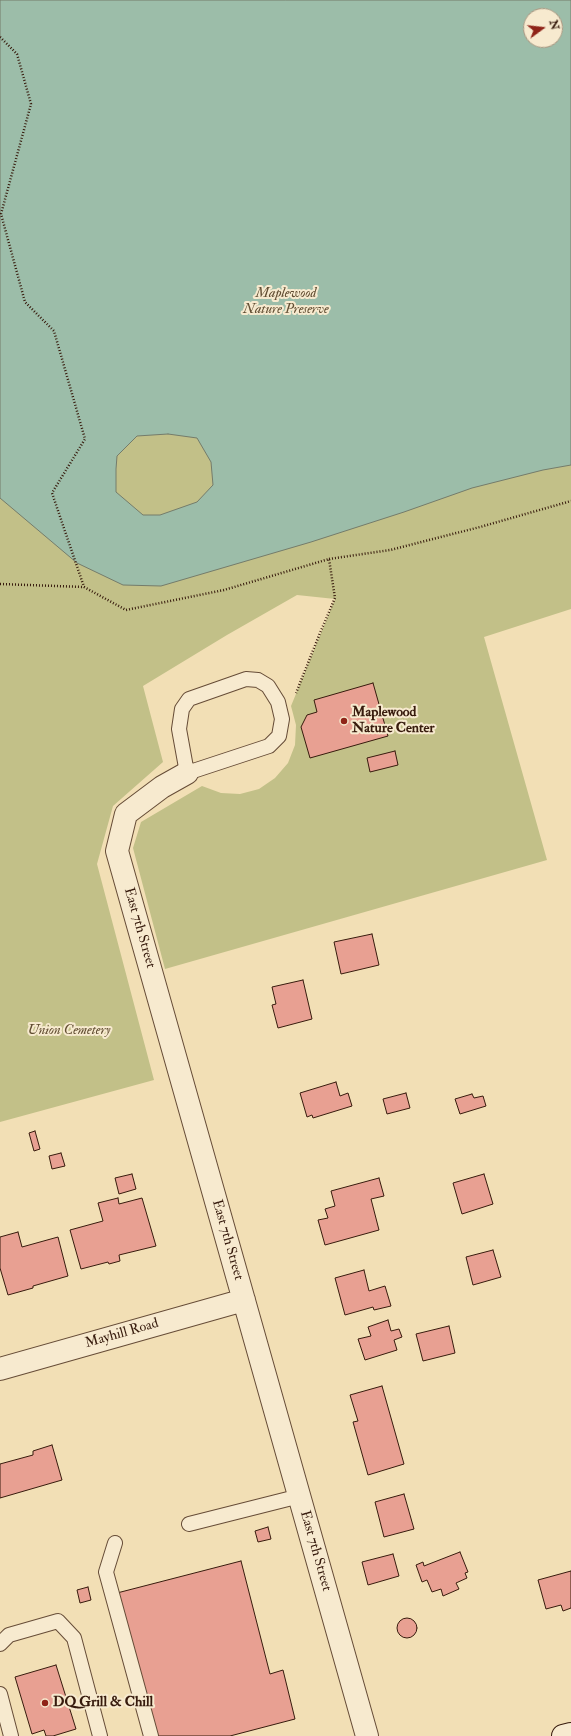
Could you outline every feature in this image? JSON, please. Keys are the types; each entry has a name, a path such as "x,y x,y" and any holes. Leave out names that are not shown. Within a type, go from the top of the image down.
{"street":[{"name":"East 7th Street","path":"187,773 162,788 126,814 117,851 367,1736"},
{"name":"Mayhill Road","path":"0,1369 244,1300"},
{"path":"563,1736 571,1734"}],"lane":[{"path":"246,679 258,680 268,686 278,702 282,719 279,736 268,746 187,773 179,729 182,709 189,699 246,679"},
{"path":"189,1524 300,1496"},
{"path":"115,1543 106,1572 150,1736"},
{"path":"0,1644 9,1635 58,1622 74,1638 100,1736"},
{"path":"0,1694 11,1736"}],"path":[{"path":"0,37 17,54 31,104 1,214 24,302 54,331 85,439 52,493 84,587"},
{"path":"0,584 84,587 126,610 224,590 329,559 390,550 571,501"},
{"path":"294,699 335,598 329,559"}],"green space":[{"name":"Maplewood Nature Preserve","path":"0,0 571,0 571,609 484,637 547,860 165,969 133,848 141,822 202,786 221,793 240,794 259,789 275,778 288,763 295,745 296,725 291,706 335,599 297,595 143,686 163,762 113,806 97,864 154,1080 0,1122"}],"shaded area":[{"name":"Maplewood Nature Preserve","path":"0,0 571,0 571,465 543,470 472,488 311,542 161,586 123,585 77,563 0,498","holes":["168,434 197,438 211,462 213,485 197,502 160,515 143,515 116,492 117,456 137,436"]}],"building":[{"name":"Maplewood Nature Center","path":"373,683 388,736 310,758 301,727 307,715 317,712 314,700"},
{"path":"395,751 398,765 370,772 367,758"},
{"path":"372,934 379,965 341,974 334,942"},
{"path":"303,980 312,1019 278,1028 272,1005 276,1004 272,987"},
{"path":"336,1082 340,1096 348,1093 352,1106 313,1118 312,1115 307,1117 300,1093"},
{"path":"406,1093 410,1108 387,1114 383,1099"},
{"path":"472,1094 474,1098 483,1096 486,1106 460,1114 455,1099"},
{"path":"35,1131 40,1149 34,1151 29,1133"},
{"path":"61,1153 65,1166 52,1169 49,1156"},
{"path":"132,1174 136,1189 119,1194 115,1178"},
{"path":"484,1174 493,1204 462,1214 453,1183"},
{"path":"379,1178 384,1196 371,1199 379,1230 325,1245 318,1220 328,1218 325,1209 335,1206 331,1191"},
{"path":"118,1198 119,1204 142,1198 156,1246 119,1255 120,1261 109,1264 108,1262 81,1269 70,1230 103,1221 98,1203"},
{"path":"18,1232 22,1247 58,1237 68,1276 8,1295 0,1268 0,1237"},
{"path":"493,1250 501,1277 473,1285 466,1257"},
{"path":"364,1270 369,1291 385,1286 391,1306 374,1310 373,1307 345,1315 335,1278"},
{"path":"388,1320 391,1331 399,1329 402,1337 394,1340 397,1350 365,1360 358,1339 371,1336 368,1327"},
{"path":"449,1326 455,1353 423,1361 416,1334"},
{"path":"382,1386 404,1464 368,1475 353,1422 358,1421 350,1395"},
{"path":"52,1445 62,1480 0,1498 0,1464 33,1455 33,1451"},
{"path":"404,1494 414,1529 384,1537 375,1502"},
{"path":"268,1527 271,1539 258,1542 255,1531"},
{"path":"460,1552 468,1572 465,1573 467,1578 456,1583 459,1589 443,1596 441,1589 432,1592 427,1580 422,1582 416,1565 423,1562 424,1566"},
{"path":"393,1554 399,1576 368,1585 362,1562"},
{"path":"241,1561 270,1674 283,1670 295,1719 230,1736 154,1736 117,1593"},
{"path":"571,1571 571,1608 563,1611 561,1605 546,1609 538,1580"},
{"path":"88,1587 91,1600 80,1603 77,1590"},
{"path":"407,1618 414,1621 417,1628 414,1635 407,1638 400,1635 397,1628 400,1621"},
{"name":"DQ Grill & Chill","path":"56,1665 76,1729 53,1736 46,1736 44,1730 32,1734 15,1677"}],"place":[{"name":"Maplewood Nature Center","path":"344,721"},
{"name":"DQ Grill & Chill","path":"45,1703"}],"park label":[{"name":"Union Cemetery","path":"69,1031"}]}
